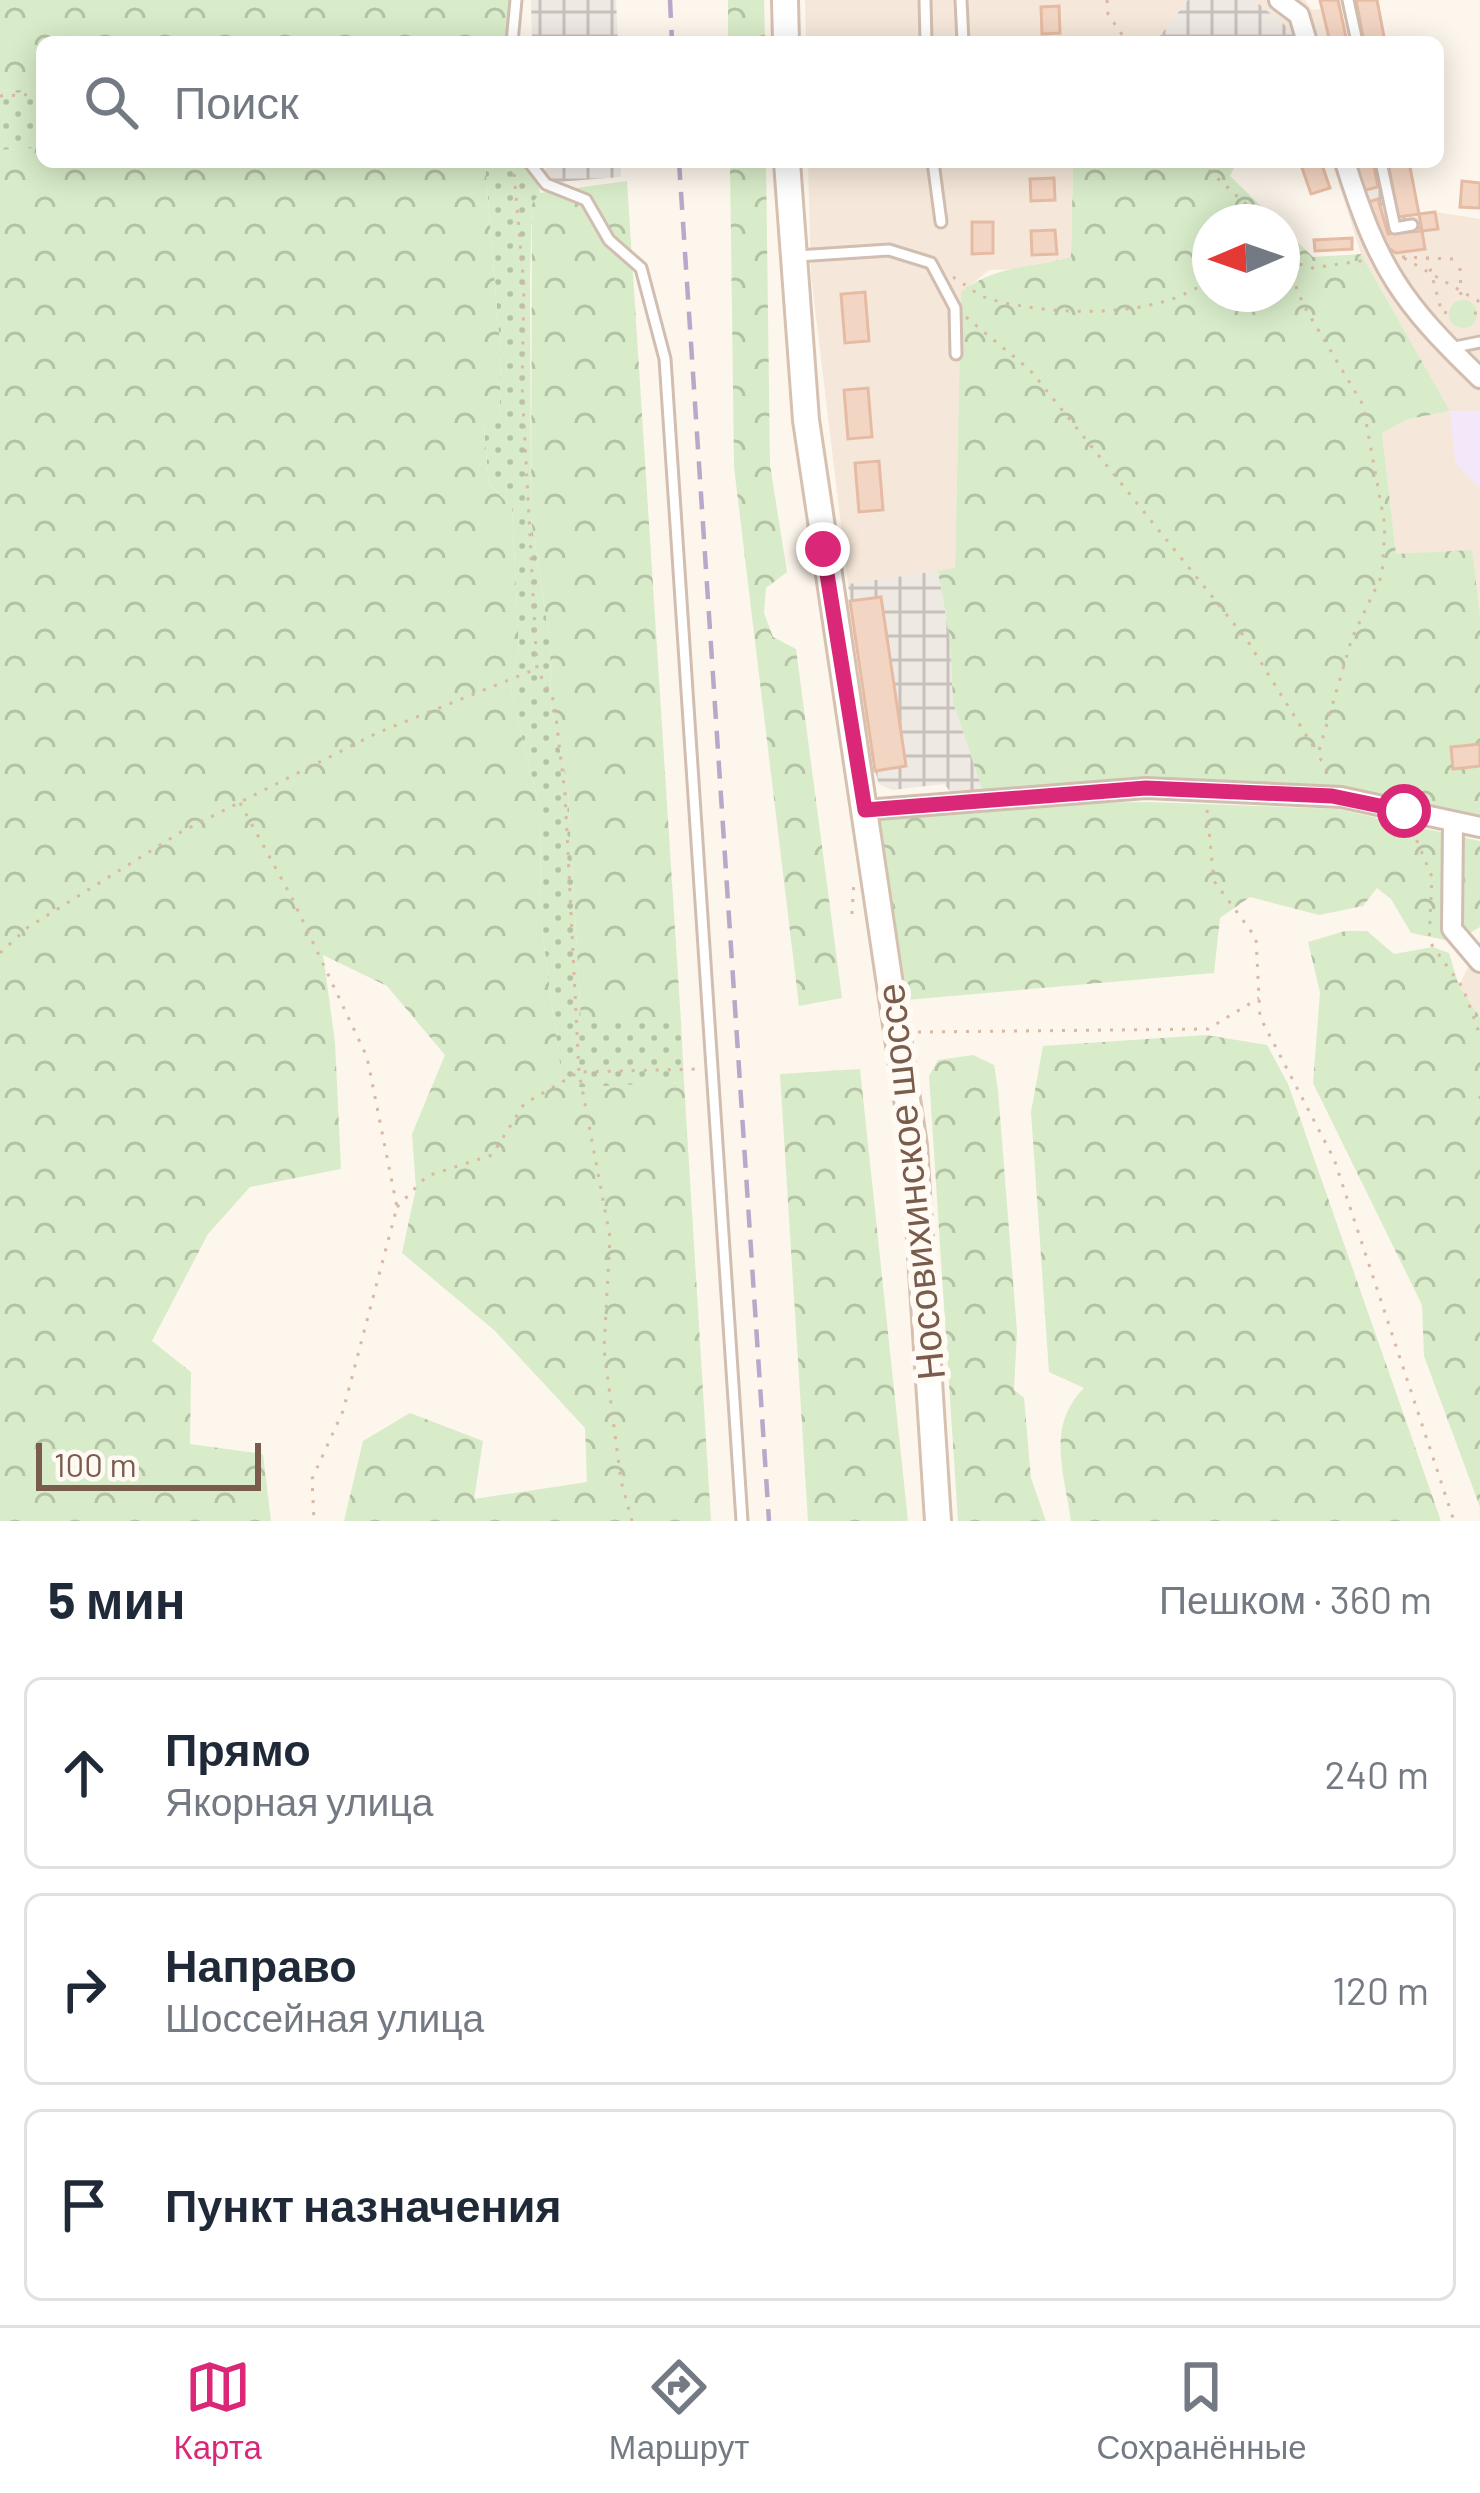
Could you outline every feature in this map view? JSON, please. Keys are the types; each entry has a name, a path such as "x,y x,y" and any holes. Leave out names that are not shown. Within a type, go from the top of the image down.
{"main road":[{"path":"785,0 786,36"},
{"name":"Носовихинское шоссе","path":"787,168 791,256 823,549 914,1146 938,1521"}],"street":[{"path":"1279,0 1299,14 1305,36"},
{"path":"1347,168 1372,254 1406,305 1480,378"},
{"path":"865,810 1123,789 1205,790 1341,797 1480,827"},
{"path":"1453,824 1452,929 1480,962"}],"lane":[{"path":"513,36 516,0"},
{"path":"925,0 926,36"},
{"path":"962,0 963,36"},
{"path":"1348,0 1356,36"},
{"path":"534,168 546,184 586,200 609,240 641,268 665,358 742,1521"},
{"path":"934,168 941,222"},
{"path":"1382,168 1395,228 1412,225"},
{"path":"791,256 889,250 931,263 955,308 956,354"},
{"path":"1449,349 1480,341"}],"path":[{"path":"1107,0 1108,14 1123,36"},
{"path":"0,96 36,94"},
{"path":"514,168 524,287 522,385 537,668 554,701 565,794 579,1072 610,1237 604,1349 621,1481 632,1521"},
{"path":"1206,168 1246,204"},
{"path":"1300,264 1312,268 1372,254 1454,259"},
{"path":"1400,256 1480,302"},
{"path":"1427,257 1436,275 1442,313 1451,312"},
{"path":"931,263 989,299 1052,308 1159,304 1192,288"},
{"path":"1460,268 1461,300"},
{"path":"1300,296 1363,405 1385,526 1382,575 1352,638 1318,754"},
{"path":"955,308 1030,370 1247,640 1341,797"},
{"path":"0,953 27,928 181,832 377,733 537,668"},
{"path":"1205,790 1214,880 1256,938 1260,1017 1334,1159 1454,1521"},
{"path":"240,803 291,896 367,1057 398,1207 343,1411 312,1479 314,1521"},
{"path":"898,1030 1208,1029 1259,998"},
{"path":"398,1207 428,1176 492,1155 524,1104 579,1072 713,1069"},
{"path":"1480,1096 1480,1108"}],"shaded area":[{"path":"531,0 616,0 618,36 532,36"},
{"path":"805,0 1188,0 1160,36 806,36"},
{"path":"1188,0 1254,0 1293,36 1160,36"},
{"path":"1254,0 1305,0 1312,10 1322,9 1329,36 1293,36"},
{"path":"546,168 621,168 621,177 557,182 545,177"},
{"path":"808,168 1073,168 1071,258 1025,269 989,270 961,293 955,569 848,584 811,275"},
{"path":"1334,168 1357,168 1365,203 1422,231 1438,229 1435,212 1480,219 1480,616 1471,550 1396,555 1382,433 1409,419 1450,411 1361,254"},
{"path":"1358,168 1410,168 1419,214 1435,212 1438,229 1423,231 1425,249 1396,253 1376,240"},
{"path":"1450,411 1480,411 1480,489 1455,462"},
{"path":"938,571 950,640 953,702 983,790 950,791 944,784 892,790 879,784 875,771 848,584"},
{"path":"1480,942 1480,1017 1459,986"}],"green space":[{"path":"0,0 515,0 508,36 36,36 36,89 0,91"},
{"path":"728,0 764,0 765,36 728,36"},
{"path":"36,89 36,148 0,150 0,91"},
{"path":"36,148 36,168 485,168 501,360 499,417 483,421 489,484 512,508 519,650 510,690 540,809 541,922 563,1088 684,1082 711,1521 344,1521 363,1441 410,1413 483,1441 474,1499 587,1482 585,1428 494,1330 402,1253 416,1188 412,1134 445,1055 387,986 323,955 335,1042 341,1169 250,1187 208,1234 152,1341 191,1372 190,1444 263,1454 271,1521 0,1521 0,150"},
{"path":"485,168 535,168 540,193 532,204 531,519 550,642 551,705 568,790 581,1020 681,1022 684,1082 563,1089 541,922 540,809 510,690 519,650 512,508 489,484 483,420 499,417 501,360"},
{"path":"730,168 766,168 770,465 787,572 766,588 764,613 773,637 796,649 842,998 799,1006 734,467"},
{"path":"1073,168 1234,168 1230,176 1259,204 1192,204 1192,312 1300,312 1300,244 1313,257 1361,254 1450,411 1409,419 1382,433 1396,554 1472,550 1480,616 1480,827 1404,811 1146,788 985,798 953,702 950,640 938,571 955,568 961,292 1000,272 1071,257"},
{"path":"627,181 681,1022 581,1021 568,790 551,705 550,642 531,519 532,204 540,193"},
{"path":"1463,300 1473,304 1477,314 1473,324 1463,328 1453,324 1449,314 1453,304"},
{"path":"1150,802 1338,809 1480,841 1480,927 1455,942 1411,933 1391,899 1377,888 1363,906 1319,915 1250,897 1220,918 1214,973 906,1000 877,817 980,804"},
{"path":"1345,931 1367,931 1394,954 1433,947 1449,953 1459,986 1480,1017 1480,1507 1424,1356 1422,1305 1313,1083 1320,992 1308,942"},
{"path":"1206,1035 1267,1045 1288,1084 1441,1521 1071,1521 1061,1434 1072,1403 1084,1388 1049,1372 1031,1112 1043,1046"},
{"path":"973,1055 994,1065 998,1090 1017,1332 1014,1390 1024,1398 1031,1478 1046,1521 958,1521 929,1076 938,1060"},
{"path":"860,1069 908,1521 808,1521 780,1074"}],"building":[{"path":"1320,0 1338,0 1346,36 1329,36"},
{"path":"1356,0 1377,0 1384,36 1363,36"},
{"path":"1059,6 1060,33 1042,34 1041,7"},
{"path":"1302,168 1323,168 1330,188 1311,194"},
{"path":"1357,168 1374,168 1378,187 1362,191"},
{"path":"1389,168 1410,168 1419,214 1398,217"},
{"path":"1054,178 1055,200 1031,201 1030,179"},
{"path":"1462,181 1480,183 1480,208 1460,207"},
{"path":"1378,199 1388,234 1422,231 1425,249 1396,253 1376,240 1365,203"},
{"path":"1435,212 1438,229 1422,231 1419,214"},
{"path":"972,222 993,222 993,253 972,254"},
{"path":"1055,230 1057,254 1032,255 1031,231"},
{"path":"1352,238 1352,249 1315,251 1314,240"},
{"path":"865,292 869,341 845,343 841,294"},
{"path":"868,388 872,437 848,439 844,390"},
{"path":"879,461 883,510 859,512 855,463"},
{"path":"881,597 906,766 875,771 850,601"},
{"path":"1480,744 1480,766 1453,769 1451,747"}],"railway":[{"path":"670,0 672,36"},
{"path":"679,168 769,1521"}],"route":[{"path":"823,549 865,810 1146,788 1332,796 1404,811"}]}
